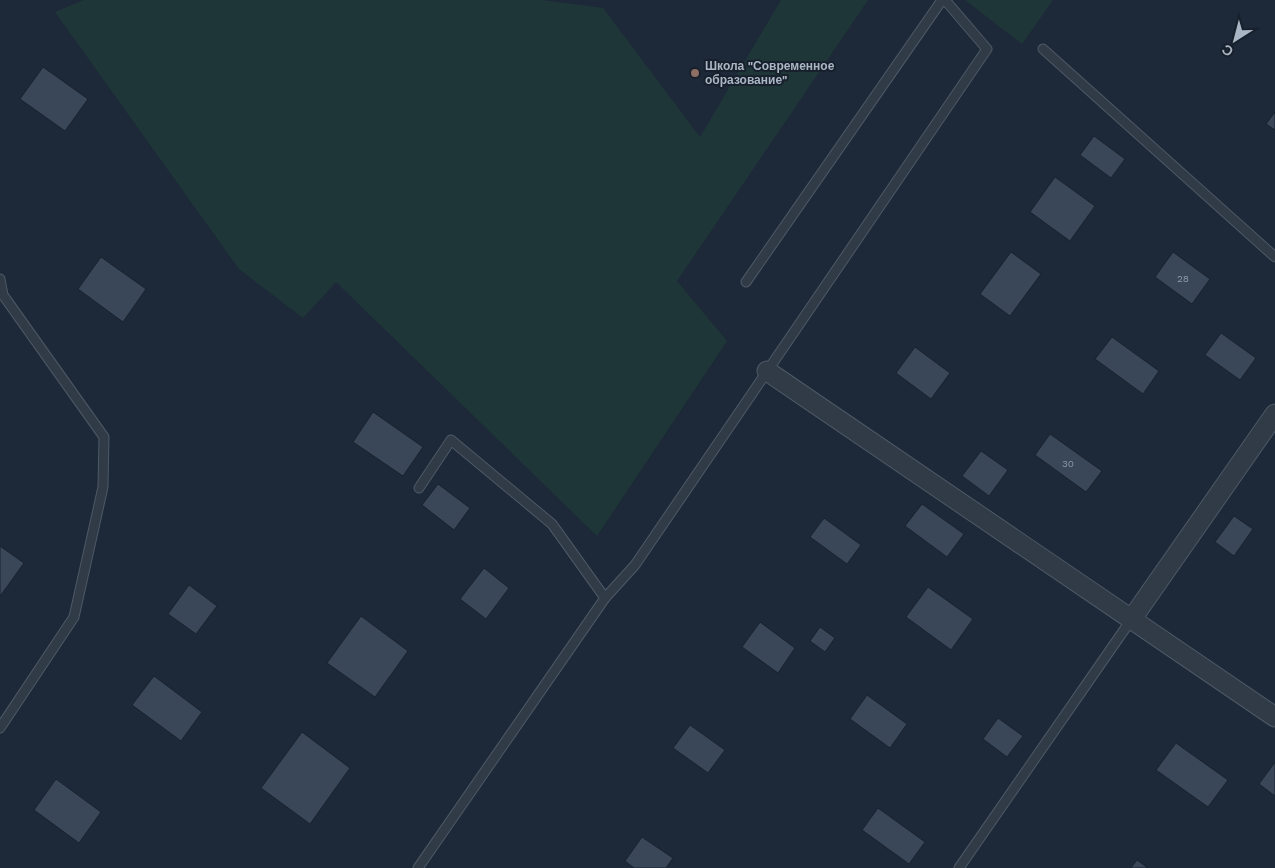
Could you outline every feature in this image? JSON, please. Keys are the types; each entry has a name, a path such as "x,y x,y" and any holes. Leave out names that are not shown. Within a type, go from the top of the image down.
{"street":[{"path":"767,371 1275,718"},
{"path":"1131,620 1275,414"}],"lane":[{"path":"418,868 605,598 635,565 987,49 944,0 746,282"},
{"path":"1044,49 1275,257"},
{"path":"0,279 3,296 104,437 103,487 74,617 0,728"},
{"path":"419,488 451,440 552,524 605,598"},
{"path":"959,868 1131,620"}],"green space":[{"path":"84,0 542,0 603,8 700,137 781,0 868,0 677,281 727,341 597,536 336,282 303,318 239,269 55,12"},
{"path":"965,0 1053,0 1022,44"}],"building":[{"path":"43,67 88,99 65,131 20,99"},
{"path":"1275,112 1275,130 1266,124"},
{"path":"1094,136 1125,159 1111,178 1080,155"},
{"path":"1055,177 1095,206 1070,241 1030,212"},
{"path":"1011,252 1041,274 1010,316 980,294"},
{"path":"1173,252 1210,279 1192,304 1155,277"},
{"path":"101,257 146,289 123,322 78,289"},
{"path":"1221,333 1256,358 1240,380 1205,355"},
{"path":"1112,337 1159,371 1143,394 1095,359"},
{"path":"915,347 950,373 931,399 896,373"},
{"path":"373,412 423,447 403,476 353,442"},
{"path":"1050,434 1102,471 1086,492 1035,455"},
{"path":"981,451 1008,470 989,496 962,476"},
{"path":"438,484 470,508 454,530 422,505"},
{"path":"922,504 964,534 947,557 905,526"},
{"path":"1234,516 1253,529 1234,556 1215,542"},
{"path":"824,518 861,545 847,564 810,537"},
{"path":"0,546 24,563 1,595 0,595"},
{"path":"484,568 509,588 486,619 460,599"},
{"path":"189,585 217,606 196,634 168,614"},
{"path":"928,587 973,619 951,650 906,617"},
{"path":"361,616 408,651 375,697 327,663"},
{"path":"760,622 795,648 778,673 742,647"},
{"path":"820,627 835,638 825,652 810,641"},
{"path":"154,676 202,712 181,741 132,705"},
{"path":"867,695 907,724 890,748 850,719"},
{"path":"998,718 1023,736 1007,757 983,739"},
{"path":"690,725 725,750 708,773 673,748"},
{"path":"302,732 350,768 310,824 261,788"},
{"path":"1176,743 1228,780 1208,807 1156,770"},
{"path":"1275,762 1275,796 1259,784"},
{"path":"56,779 101,812 79,843 34,810"},
{"path":"878,808 925,842 909,864 862,830"},
{"path":"642,837 673,858 666,868 634,868 625,861"},
{"path":"1137,860 1148,868 1131,868"}],"place":[{"name":"Школа \"Современное образование\"","path":"695,73"}]}
